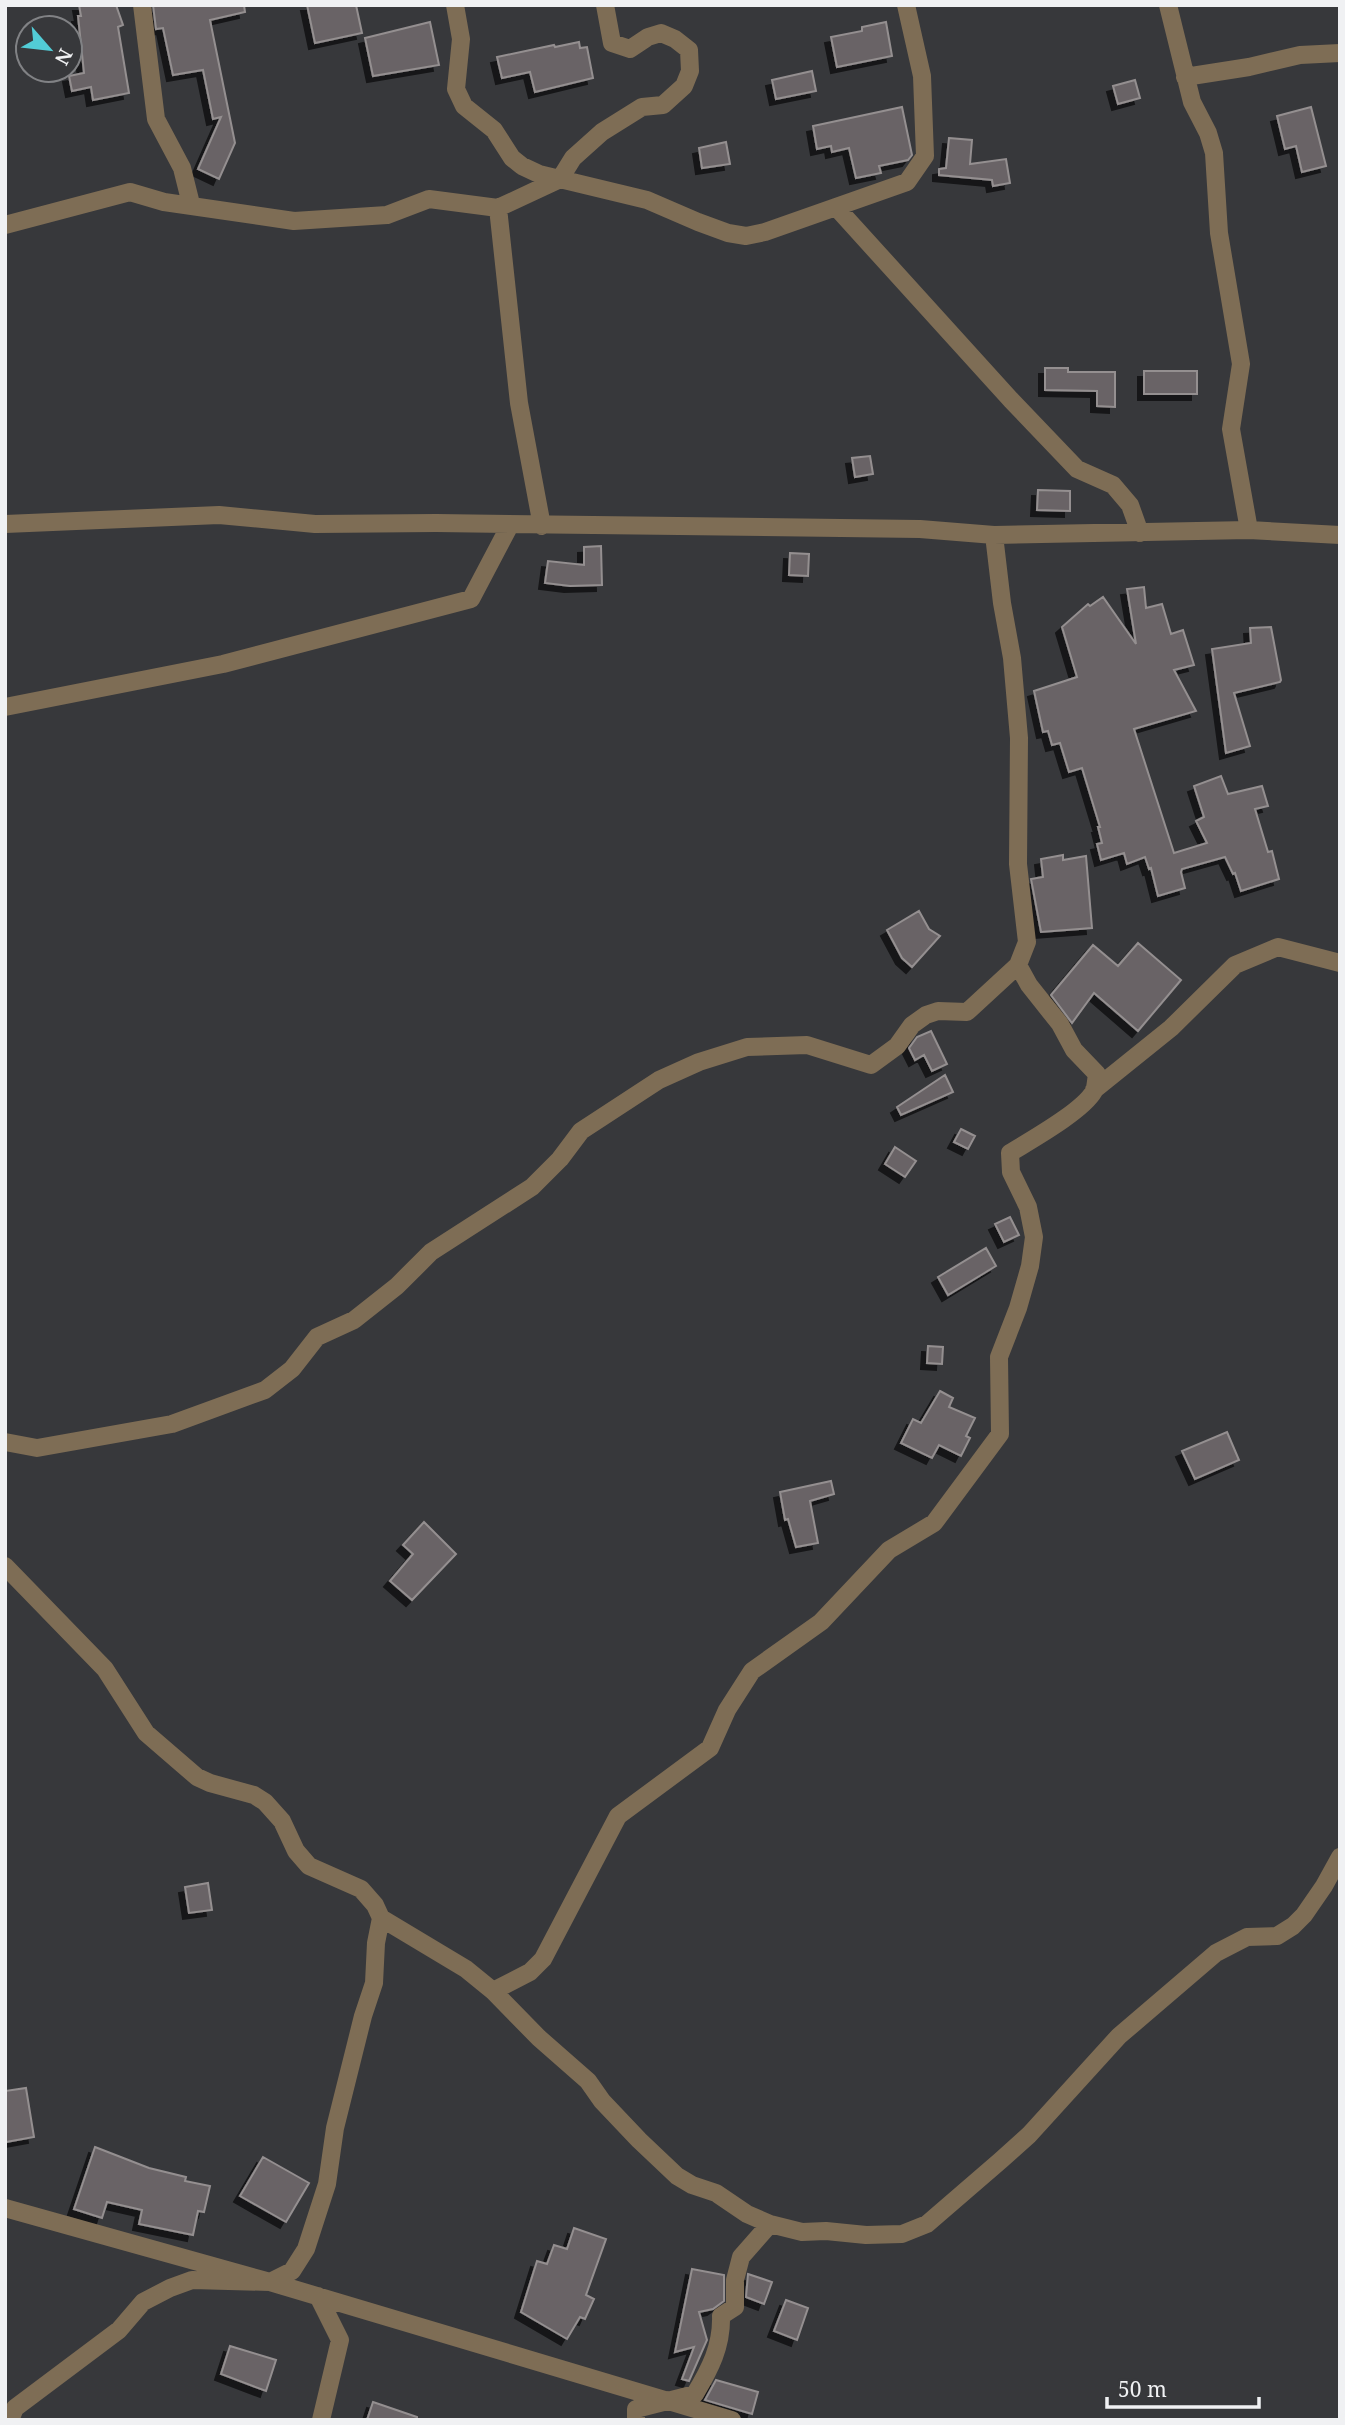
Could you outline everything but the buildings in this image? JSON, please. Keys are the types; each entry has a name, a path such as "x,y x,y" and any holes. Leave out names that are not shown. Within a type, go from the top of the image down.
{"street":[{"path":"142,5 156,119 182,167 191,204"},
{"path":"455,5 461,39 455,80 459,98 464,106 494,130 512,158 522,166 560,179 647,200 698,222 746,236 765,232 907,182 925,156 922,76 906,5"},
{"path":"5,225 130,192 164,202 293,221 387,215 429,199 498,208 560,179 573,158 602,132 642,107 663,105 684,86 690,71 689,50 675,39 661,33 630,49 612,43 605,5"},
{"path":"1168,5 1192,102 1208,133 1214,153 1222,256 1241,364 1231,429 1249,530"},
{"path":"1185,76 1249,67 1300,55 1340,53"},
{"path":"836,207 1077,469 1112,485 1130,505 1140,533"},
{"path":"498,208 519,403 542,526"},
{"path":"5,524 219,515 315,524 920,529 994,535 1249,530 1340,535"},
{"path":"5,707 223,664 471,599 510,525"},
{"path":"5,1442 37,1448 172,1424 265,1390 292,1369 317,1337 354,1320 397,1286 431,1252 532,1187 560,1159 581,1131 659,1080 699,1062 747,1047 807,1045 871,1065 897,1046 912,1025 926,1015 938,1011 967,1012 1018,965 1027,942 1018,864 1019,738 1012,658 994,535"},
{"path":"493,1991 530,1972 542,1959 618,1816 710,1748 727,1710 752,1671 821,1622 889,1550 934,1522 1000,1434 999,1357 1027,1277 1034,1237 1028,1207 1011,1172 1010,1153 1056,1126 1094,1090 1171,1028 1235,965 1278,947 1340,963"},
{"path":"1018,965 1029,985 1060,1024 1074,1049 1097,1074 1094,1090"},
{"path":"5,1566 105,1669 146,1733 197,1777 254,1795 265,1802 282,1821 296,1850 309,1866 361,1889 375,1905 381,1918 466,1969 493,1991 539,2038 588,2081 602,2101 677,2176 692,2185 716,2193 747,2214 770,2224 802,2232 902,2234 928,2224 1029,2135 1119,2036 1216,1953 1247,1937 1277,1936 1293,1926 1324,1886 1340,1857"},
{"path":"10,2420 15,2408 120,2330 143,2302 192,2280 270,2282 292,2271 306,2249 327,2184 335,2129 374,1983 376,1943 381,1918"},
{"path":"5,2208 270,2282 732,2420"},
{"path":"636,2420 636,2409 695,2394 712,2365 722,2335 721,2316 735,2307 735,2280 741,2257 770,2224"},
{"path":"318,2296 340,2340 321,2420"}]}
